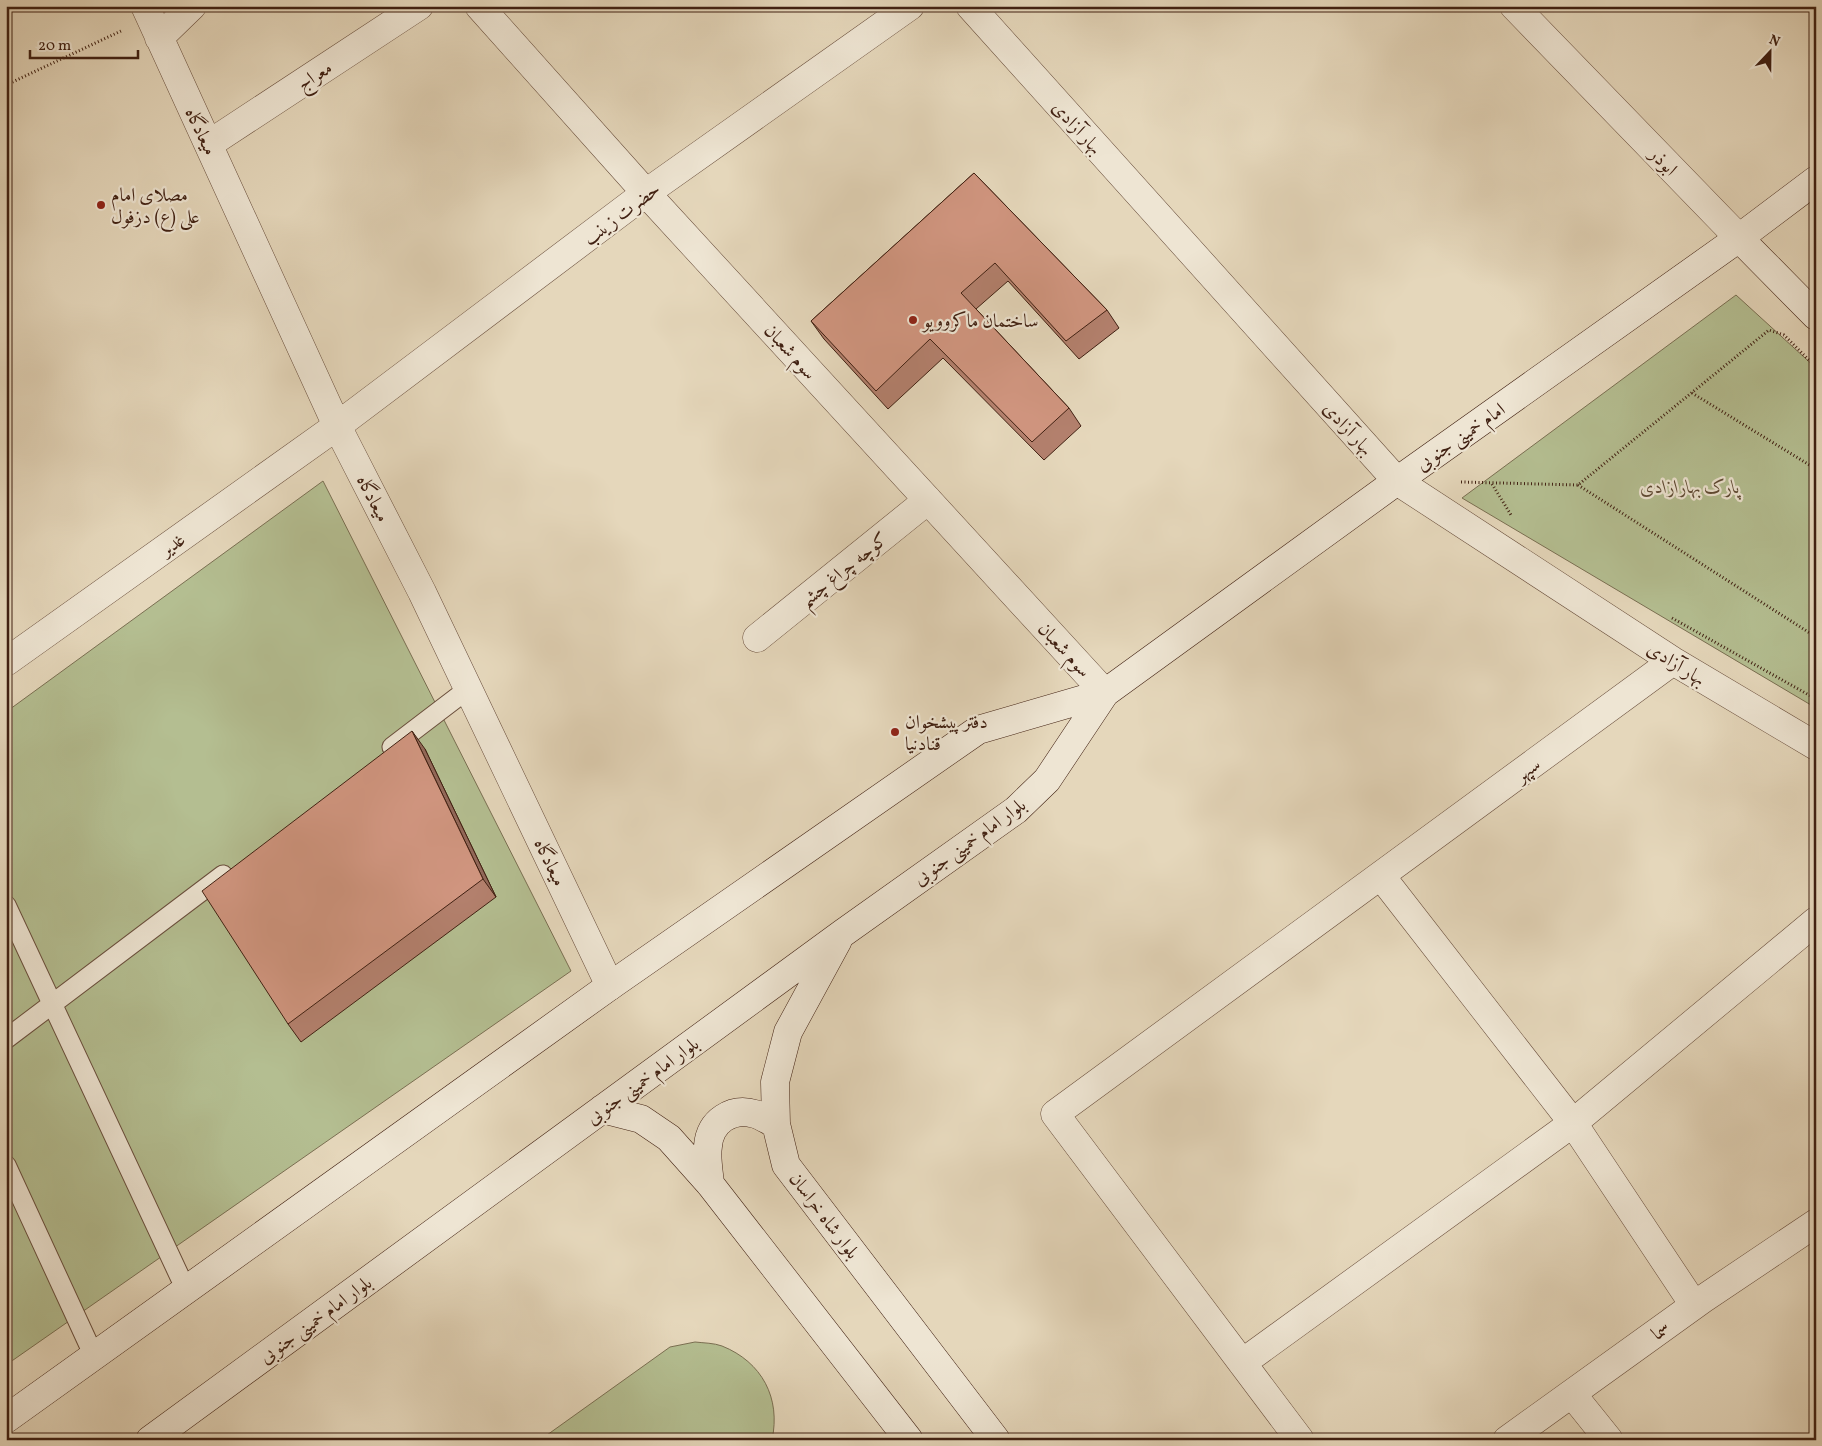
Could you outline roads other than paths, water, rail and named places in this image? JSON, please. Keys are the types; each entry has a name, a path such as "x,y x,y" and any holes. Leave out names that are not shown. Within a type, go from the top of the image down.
{"street":[{"path":"151,20 192,6"},
{"name":"معراج","path":"209,144 419,6"},
{"name":"سوم شعبان","path":"479,6 646,193 1105,693"},
{"name":"حضرت زینب","path":"337,426 646,193 910,6"},
{"name":"بهار آزادی","path":"970,6 1397,481 1672,661 1816,746"},
{"name":"ابوذر","path":"1514,6 1816,316"},
{"name":"میعادگاه","path":"151,20 337,426 422,592 610,986"},
{"name":"امام خمینی جنوبی","path":"1105,693 1397,481 1739,238 1816,180"},
{"name":"غدیر","path":"6,662 337,426"},
{"name":"کوچه چراغ چشم","path":"758,638 928,500"},
{"name":"سپهر","path":"1242,1363 1055,1114 1382,876 1672,661"},
{"path":"6,1419 610,986 978,730 1105,693"},
{"name":"بلوار امام خمینی جنوبی","path":"150,1440 843,933 1016,810 1047,780 1105,693"},
{"path":"1382,876 1573,1123 1694,1305"},
{"path":"1300,1440 1242,1363 1573,1123 1816,921"},
{"name":"بلوار شاه خراسان","path":"843,933 788,1032 775,1082 776,1124 786,1165 996,1440"},
{"path":"602,1109 640,1119 669,1138 710,1184 909,1440"},
{"path":"710,1184 708,1145 713,1127 724,1117 739,1112 755,1114 776,1124"},
{"name":"سما","path":"1507,1440 1694,1305 1816,1223"},
{"path":"1572,1394 1609,1440"}],"lane":[{"path":"374,760 468,689"},
{"path":"6,1039 241,862"},
{"path":"6,905 186,1290"},
{"path":"6,1165 94,1356"}],"place":[{"name":"مصلای امام علی (ع) دزفول","path":"101,205"},
{"name":"ساختمان ماکروویو","path":"913,320"},
{"name":"دفتر پیشخوان قنادنیا","path":"895,732"}],"park label":[{"name":"پارک بهارازادی","path":"1690,486"}]}
